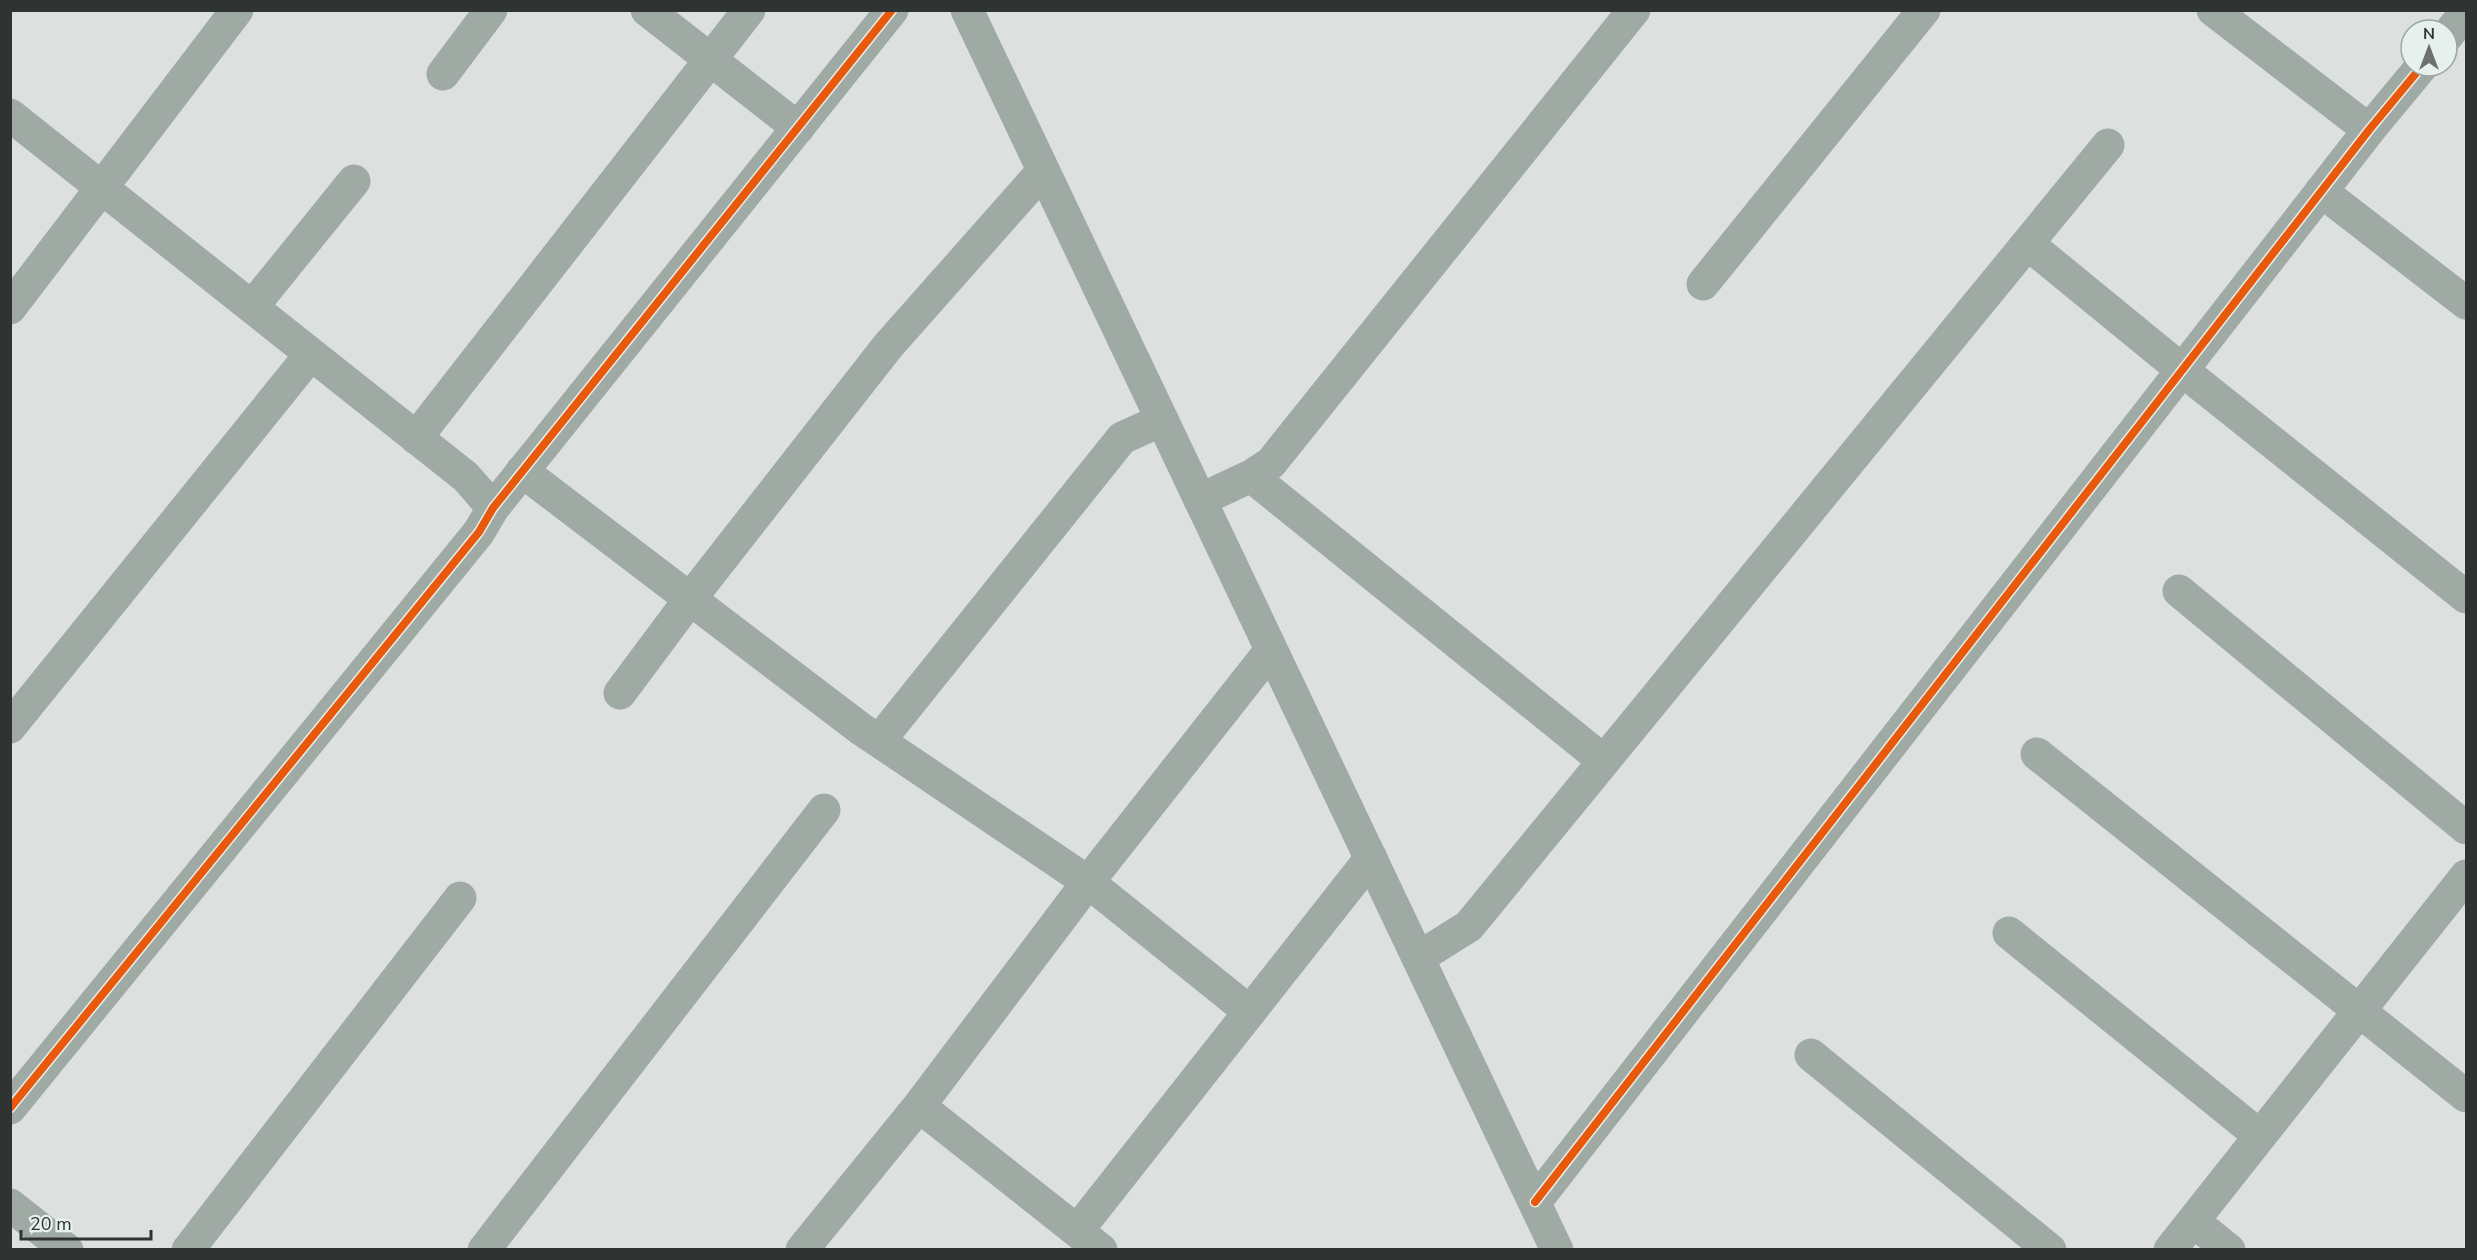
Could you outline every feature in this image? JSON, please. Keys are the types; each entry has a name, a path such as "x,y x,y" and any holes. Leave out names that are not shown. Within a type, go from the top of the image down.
{"street":[{"path":"10,308 103,189 237,10"},
{"path":"443,74 491,10"},
{"path":"647,10 798,128"},
{"path":"416,438 749,10"},
{"path":"10,1108 479,532 493,508 522,471 892,10"},
{"path":"967,10 1557,1250"},
{"path":"1200,501 1251,476 1271,463 1634,10"},
{"path":"1703,284 1924,10"},
{"path":"2213,10 2369,130"},
{"path":"1534,1202 2321,191 2412,78"},
{"path":"10,115 466,477 493,508"},
{"path":"1418,958 1469,926 2108,145"},
{"path":"620,693 690,599 888,346 1043,171"},
{"path":"252,307 354,181"},
{"path":"2321,191 2466,303"},
{"path":"2028,244 2466,597"},
{"path":"10,727 311,354"},
{"path":"879,741 1122,438 1162,420"},
{"path":"522,471 879,741 1088,882 1250,1012"},
{"path":"1251,476 1604,761"},
{"path":"2179,591 2466,828"},
{"path":"802,1250 919,1106 1088,882 1271,650"},
{"path":"2037,754 2466,1096"},
{"path":"484,1250 824,810"},
{"path":"919,1106 1089,1240 1250,1012 1371,858"},
{"path":"2170,1250 2466,876"},
{"path":"188,1250 460,898"},
{"path":"2009,933 2260,1136"},
{"path":"1811,1055 2050,1250"},
{"path":"10,1205 68,1250"},
{"path":"2193,1221 2229,1250"}],"cycle path":[{"path":"10,1108 479,532 493,508 892,10"},
{"path":"1535,1202 2369,130 2412,78"}]}
